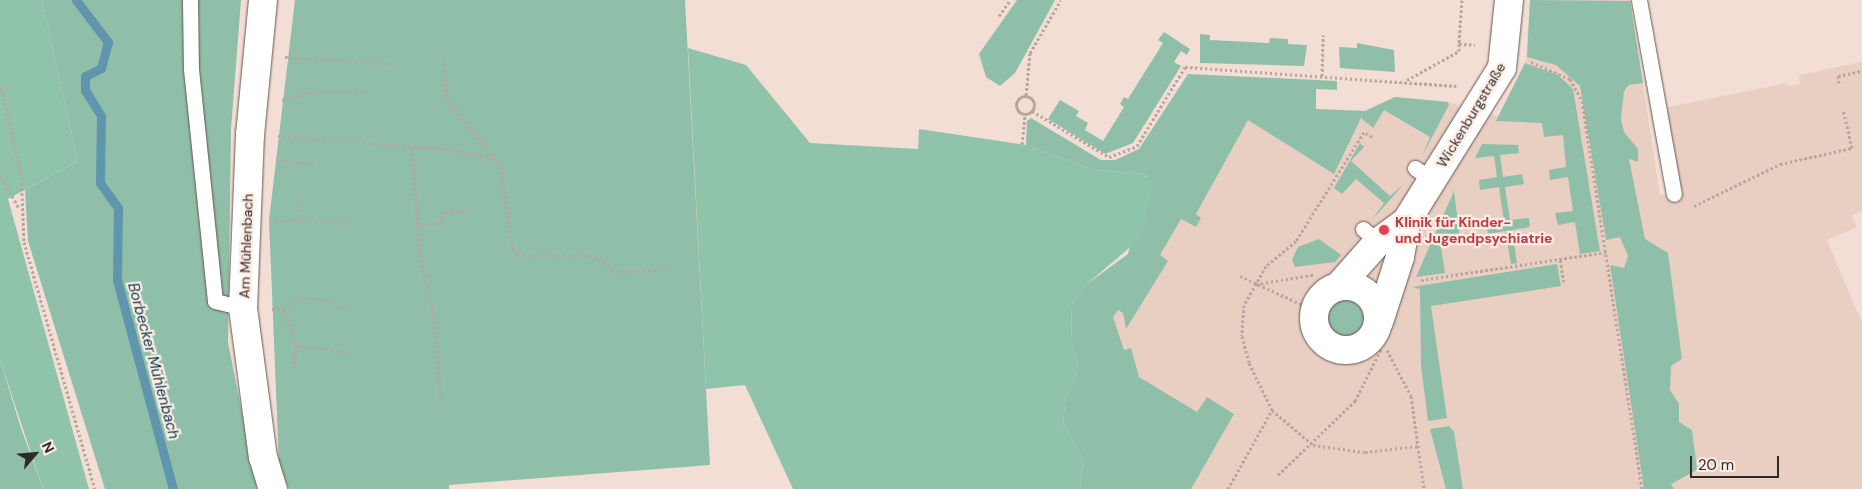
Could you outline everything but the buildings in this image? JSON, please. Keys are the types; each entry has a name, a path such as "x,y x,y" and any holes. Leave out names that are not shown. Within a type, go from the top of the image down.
{"street":[{"name":"Am Mühlenbach","path":"263,0 250,146 243,308 263,457 272,489"},
{"name":"Wickenburgstraße","path":"1406,222 1370,236 1330,280 1315,312 1316,330 1327,344 1344,350 1361,347 1374,336 1400,257 1406,222 1423,174 1516,56 1509,0"},
{"path":"1330,280 1363,290 1377,307 1379,322"}],"lane":[{"path":"190,0 191,69 215,301 243,308"},
{"path":"1639,0 1674,194"}],"path":[{"path":"999,16 1010,0"},
{"path":"1032,111 1025,114 1019,112 1016,103 1026,95 1030,53 1061,0"},
{"path":"1407,80 1459,51 1462,0"},
{"path":"1322,76 1323,35"},
{"path":"1459,44 1516,56 1560,72 1574,82 1579,94 1606,252 1642,489"},
{"path":"258,53 394,64"},
{"path":"444,60 446,98 501,166 512,248 518,255 590,255 618,271 668,270"},
{"path":"1032,111 1109,157 1136,146 1186,67 1407,80 1488,90"},
{"path":"1839,83 1838,76 1862,71"},
{"path":"0,83 21,173 20,209 24,242 95,489"},
{"path":"254,98 283,100 315,91 370,91"},
{"path":"1026,95 1034,101 1032,111"},
{"path":"1686,210 1780,164 1852,148 1844,109"},
{"path":"1022,144 1025,114"},
{"path":"1372,137 1364,132 1296,242 1275,255 1256,284 1244,305 1242,336 1249,363 1272,410 1313,445 1365,452 1418,446"},
{"path":"250,146 456,150 496,160"},
{"path":"250,146 315,164"},
{"path":"412,148 418,225 434,316 441,402"},
{"path":"0,174 20,209"},
{"path":"302,194 302,222"},
{"path":"418,225 442,223 441,213 471,210"},
{"path":"247,219 349,223"},
{"path":"1415,282 1606,252"},
{"path":"1560,260 1564,282"},
{"path":"1240,276 1305,306"},
{"path":"1256,284 1330,280"},
{"path":"243,308 284,309 302,298 329,300 350,312"},
{"path":"284,309 296,345 294,368"},
{"path":"296,345 348,352"},
{"path":"1278,475 1313,445 1355,402 1383,345 1411,396 1424,489"},
{"path":"1228,489 1272,410"}],"shaded area":[{"name":"Klinik für Kinder- und Jugendpsychiatrie","path":"1530,0 1630,0 1660,195 1674,194 1664,108 1787,83 1789,86 1800,84 1799,75 1862,62 1862,211 1852,216 1857,227 1827,240 1862,323 1862,489 1080,489 1084,462 1066,395 1228,105 1365,111 1395,97 1448,102 1498,116 1526,60"}],"green space":[{"path":"0,0 42,0 78,161 8,199 89,489 43,489 0,360"},
{"path":"42,0 241,0 231,129 228,342 257,489 105,489 28,241 25,190 78,161"},
{"path":"295,0 685,0 710,465 449,485 449,489 289,489 279,464 269,220"},
{"path":"1017,0 1055,0 1015,73 1000,86 986,77 979,54"},
{"path":"1530,0 1630,1 1643,83 1629,85 1624,91 1621,119 1624,132 1638,149 1638,162 1629,159 1645,239 1668,253 1682,359 1671,366 1670,390 1679,404 1679,422 1692,430 1697,470 1671,484 1674,489 1644,489 1610,265 1624,268 1628,256 1620,237 1606,240 1580,86 1556,65 1527,57"},
{"path":"1164,32 1190,49 1187,55 1181,51 1174,62 1181,66 1133,143 1105,154 1048,119 1060,100 1079,111 1076,116 1088,123 1085,130 1103,141 1124,107 1120,104 1124,97 1128,99 1163,43 1158,40"},
{"path":"1200,34 1210,35 1210,40 1269,43 1270,38 1288,39 1288,44 1307,45 1304,66 1200,63"},
{"path":"1357,43 1394,50 1395,72 1340,68 1339,47 1357,48"},
{"path":"688,48 746,65 810,143 918,149 919,129 1026,145 1094,170 1148,174 1145,177 1154,182 1142,237 1087,284 1072,306 1071,343 1078,361 1076,379 1066,395 1063,423 1084,462 1080,489 793,489 745,385 706,389"},
{"path":"1525,63 1558,75 1573,89 1600,251 1580,254 1575,222 1558,225 1555,213 1573,211 1568,177 1550,180 1549,170 1566,167 1563,135 1544,137 1542,123 1496,121"},
{"path":"1188,74 1337,81 1337,90 1316,89 1316,109 1365,111 1395,97 1448,102 1449,105 1422,156 1430,137 1384,110 1373,128 1361,118 1334,174 1248,120 1196,214 1201,218 1196,227 1181,219 1160,255 1168,261 1126,329 1123,313 1118,310 1113,317 1124,350 1131,348 1139,377 1197,412 1207,397 1234,414 1191,489 1080,489 1084,462 1063,423 1066,395 1076,379 1078,361 1071,343 1072,306 1087,284 1128,254 1147,174 1094,170 1026,145 1027,121 1031,118 1101,160 1115,160 1139,149"},
{"path":"1360,143 1364,147 1351,161 1390,196 1404,184 1372,220 1384,203 1356,179 1342,194 1334,188"},
{"path":"1482,144 1518,145 1519,153 1500,155 1503,177 1522,174 1524,184 1505,187 1510,220 1529,218 1530,227 1512,230 1517,263 1511,264 1505,231 1488,234 1486,224 1504,221 1499,187 1480,190 1479,180 1497,177 1494,156 1475,158"},
{"path":"1454,191 1460,239 1440,242 1445,273 1416,277"},
{"path":"1319,239 1341,255 1335,262 1295,267 1292,260 1298,247"},
{"path":"1557,264 1561,286 1431,306 1447,418 1428,421 1421,365 1420,289 1412,287"},
{"path":"1350,298 1362,304 1367,311 1367,329 1362,336 1355,341 1342,342 1334,339 1327,332 1324,316 1327,308 1334,301"},
{"path":"0,360 21,428 43,489 0,489"},
{"path":"1449,426 1454,432 1463,489 1446,489 1430,429"}],"waterway":[{"name":"Borbecker Mühlenbach","path":"76,0 108,42 101,68 85,76 85,90 101,116 100,183 118,208 117,280 173,489"}],"place":[{"name":"Klinik für Kinder- und Jugendpsychiatrie","path":"1384,230"}]}
